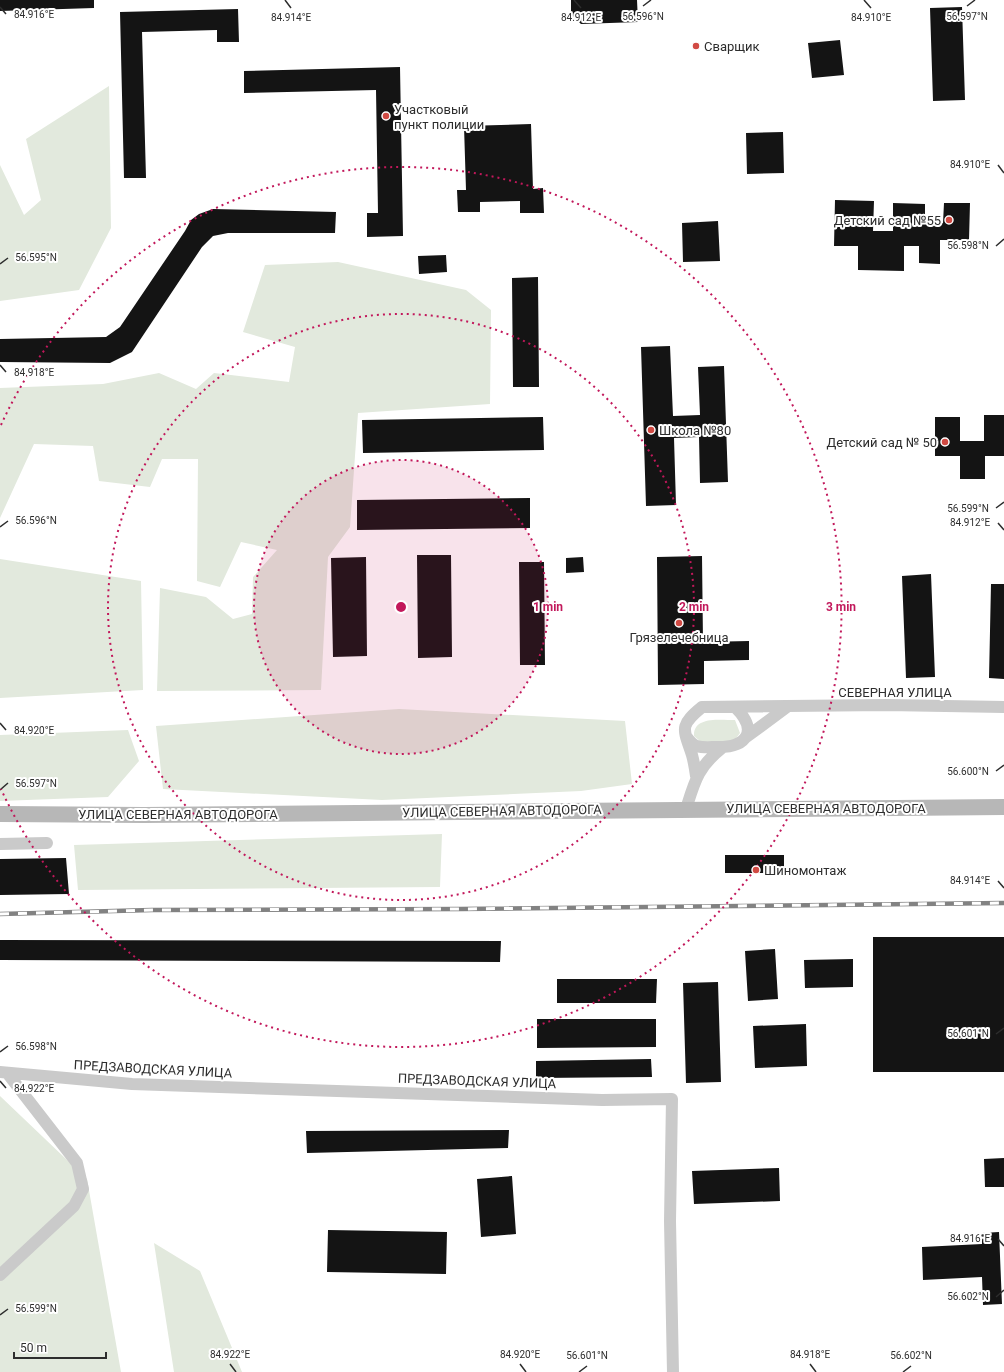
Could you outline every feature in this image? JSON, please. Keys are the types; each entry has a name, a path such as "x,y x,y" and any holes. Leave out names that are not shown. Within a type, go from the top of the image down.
{"main road":[{"name":"УЛИЦА СЕВЕРНАЯ АВТОДОРОГА","path":"0,814 144,815 1004,807"}],"street":[{"name":"СЕВЕРНАЯ УЛИЦА","path":"735,707 887,705 1004,707"},
{"path":"696,776 692,756 684,734 688,720 702,707 735,707 748,724 748,731 745,738"},
{"path":"684,734 697,746 735,746 787,707"},
{"path":"686,809 696,776 706,761 722,747"},
{"path":"0,844 47,843"},
{"name":"ПРЕДЗАВОДСКАЯ УЛИЦА","path":"0,1275 74,1206 83,1189 77,1163 4,1073"},
{"name":"ПРЕДЗАВОДСКАЯ УЛИЦА","path":"4,1073 132,1084 602,1100 672,1099 670,1221 673,1372"}],"shaded area":[{"path":"109,86 111,228 79,290 0,301 0,165 24,215 41,200 26,139"},
{"path":"338,262 466,290 491,310 490,404 358,413 350,527 328,557 321,690 157,691 160,588 206,597 233,619 252,614 253,577 277,550 241,542 220,587 197,581 198,459 162,459 150,487 99,481 93,446 34,444 0,518 0,388 103,384 159,373 196,389 214,373 289,382 295,347 243,332 265,265"},
{"path":"0,559 141,581 143,690 0,698"},
{"path":"399,709 625,721 632,784 581,791 382,800 163,789 156,726"},
{"path":"708,720 735,720 740,733 734,741 701,742 694,736 698,725"},
{"path":"128,730 139,761 108,797 0,801 0,735"},
{"path":"442,834 440,887 78,890 74,845"},
{"path":"0,1096 87,1179 121,1372 0,1372"},
{"path":"154,1243 200,1271 242,1372 174,1372"}],"building":[{"path":"0,0 94,0 94,8 0,11"},
{"path":"571,0 637,0 638,22 581,24 571,14"},
{"path":"962,7 965,100 933,101 930,8"},
{"path":"238,9 239,42 217,42 217,30 142,32 146,178 124,178 120,12"},
{"path":"840,40 844,75 812,78 808,43"},
{"path":"400,67 403,236 367,237 367,213 378,213 376,90 244,93 244,71"},
{"path":"531,124 533,189 543,188 544,213 520,213 520,201 480,202 480,212 458,212 457,190 466,190 464,126"},
{"path":"783,132 784,173 747,174 746,133"},
{"path":"835,200 874,201 873,231 893,231 893,203 925,204 925,223 943,223 944,203 970,203 969,240 940,240 940,264 919,263 919,246 904,246 904,271 858,270 858,246 834,246"},
{"path":"213,209 336,212 335,233 228,233 213,236 202,247 132,352 110,363 0,362 0,339 106,337 120,327 191,220 199,214"},
{"path":"718,221 720,261 683,262 682,223"},
{"path":"446,255 447,272 419,274 418,256"},
{"path":"538,277 539,387 513,387 512,278"},
{"path":"670,346 673,416 700,415 698,367 724,366 728,482 700,483 699,437 674,438 676,505 646,506 641,347"},
{"path":"984,415 1004,415 1004,456 985,456 985,479 960,479 960,456 935,456 935,417 960,417 960,441 984,441"},
{"path":"543,417 544,450 363,453 362,420"},
{"path":"530,498 530,528 357,530 357,500"},
{"path":"417,555 451,555 452,657 418,658"},
{"name":"Грязелечебница","path":"702,556 703,642 749,641 749,660 704,661 704,684 658,685 657,557"},
{"path":"366,557 367,656 333,657 331,558"},
{"path":"583,557 584,572 566,573 566,558"},
{"path":"519,562 544,562 545,665 520,665"},
{"path":"931,574 935,677 906,678 902,576"},
{"path":"991,584 1004,584 1004,679 989,678"},
{"path":"725,855 784,855 784,873 725,873"},
{"path":"66,858 69,894 0,895 0,859"},
{"path":"873,937 1004,937 1004,1072 873,1072"},
{"path":"0,940 501,941 500,962 0,960"},
{"path":"775,949 778,999 748,1001 745,951"},
{"path":"853,959 853,987 805,988 804,960"},
{"path":"557,979 657,979 656,1003 557,1003"},
{"path":"718,982 721,1082 686,1083 683,983"},
{"path":"537,1019 656,1019 656,1047 537,1048"},
{"path":"806,1024 807,1066 755,1068 753,1026"},
{"path":"651,1059 652,1077 536,1078 536,1061"},
{"path":"509,1130 508,1148 307,1153 306,1131"},
{"path":"1004,1158 1004,1187 985,1187 984,1159"},
{"path":"779,1168 780,1201 694,1204 692,1171"},
{"path":"512,1176 516,1234 481,1237 477,1179"},
{"path":"328,1230 447,1232 446,1274 327,1272"},
{"path":"999,1232 1002,1304 983,1305 982,1277 923,1280 922,1247 982,1244 982,1233"}],"railway":[{"path":"0,914 152,910 460,909 1004,903"}],"place":[{"name":"Сварщик","path":"696,46"},
{"name":"Участковый пункт полиции","path":"386,116"},
{"name":"Детский сад №55","path":"949,220"},
{"name":"Школа №80","path":"651,430"},
{"name":"Детский сад № 50","path":"945,442"},
{"name":"Грязелечебница","path":"679,623"},
{"name":"Шиномонтаж","path":"756,870"}]}
